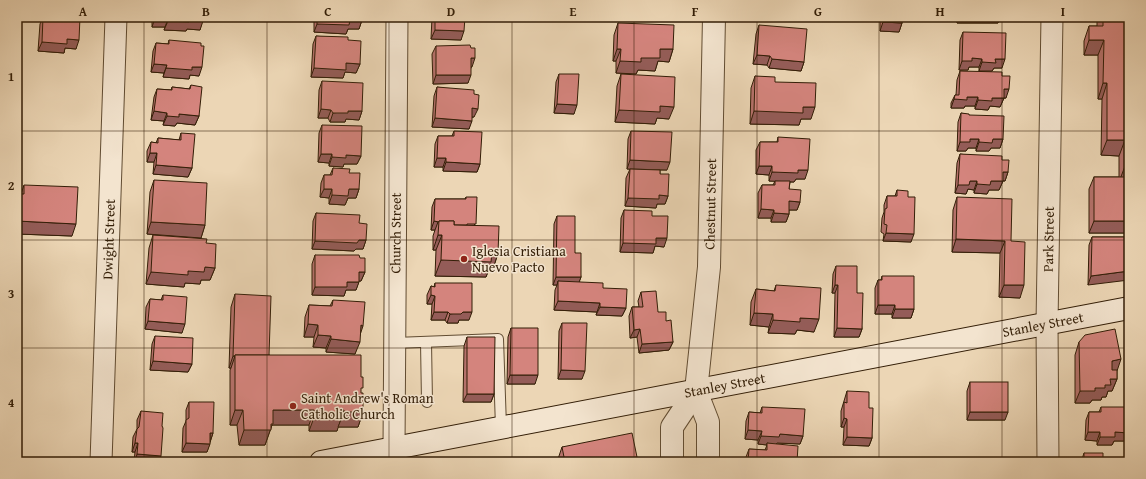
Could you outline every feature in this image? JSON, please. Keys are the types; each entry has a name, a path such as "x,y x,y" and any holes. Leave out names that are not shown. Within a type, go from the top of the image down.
{"main road":[{"name":"Chestnut Street","path":"708,462 708,422 696,391 709,267 714,17"},
{"name":"Stanley Street","path":"321,462 1129,308"},
{"name":"Chestnut Street","path":"672,462 672,427 696,391"}],"street":[{"name":"Dwight Street","path":"101,462 116,17"},
{"name":"Church Street","path":"394,448 397,17"},
{"name":"Park Street","path":"1048,462 1047,324 1052,17"}],"lane":[{"path":"394,343 498,339 501,427"},
{"path":"426,342 427,402"}],"building":[{"path":"43,17 80,17 79,40 67,39 67,44 42,42"},
{"path":"155,17 203,17 203,21 168,21 168,19"},
{"path":"317,17 362,17 362,20 350,20 349,25 317,24"},
{"path":"435,17 465,17 464,31 435,30"},
{"path":"883,17 902,17 902,23 883,22"},
{"path":"1103,17 1129,17 1129,167 1125,166 1125,140 1107,140 1107,83 1103,83 1104,40 1089,40 1089,26 1103,26"},
{"path":"618,23 674,25 673,49 660,49 660,58 641,58 641,62 620,61 621,49 617,49"},
{"path":"759,25 807,29 804,62 772,59 770,56 757,55"},
{"path":"963,32 1006,33 1005,59 995,59 996,63 982,62 982,59 972,58 972,61 962,61"},
{"path":"316,36 348,37 348,40 361,41 360,64 346,63 346,70 314,68"},
{"path":"169,40 201,43 201,46 204,46 202,67 192,67 192,70 166,68 167,65 154,64 156,43 169,44"},
{"path":"470,45 471,48 475,48 475,58 471,58 471,75 436,75 436,46"},
{"path":"960,71 1002,72 1002,76 1010,76 1009,89 1004,89 1004,98 992,98 992,101 978,100 978,97 967,97 967,100 954,99 955,95 959,95"},
{"path":"559,74 579,74 577,105 557,104"},
{"path":"621,74 675,77 674,107 660,106 660,112 619,110"},
{"path":"755,76 775,77 775,82 816,83 815,107 803,107 803,113 754,111"},
{"path":"322,81 363,83 362,111 333,113 331,110 321,109"},
{"path":"191,85 202,87 199,116 179,114 179,117 167,116 167,113 154,111 157,89 172,90 172,87 190,89"},
{"path":"437,87 474,90 474,94 479,95 478,109 472,108 472,121 435,118"},
{"path":"961,113 969,115 1004,116 1003,139 993,139 992,143 979,142 979,139 970,139 970,142 960,142"},
{"path":"322,125 362,126 361,156 346,155 346,158 332,157 332,154 321,154"},
{"path":"454,131 482,132 480,164 446,162 446,158 437,158 438,136 454,136"},
{"path":"631,131 672,132 670,162 630,160"},
{"path":"181,133 195,134 192,168 156,165 157,153 150,153 151,142 158,143 158,138 181,140"},
{"path":"778,137 810,139 808,170 798,170 798,173 772,172 772,166 759,166 760,142 778,142"},
{"path":"960,154 1002,156 1002,160 1009,160 1008,172 1003,172 1003,181 991,181 990,185 977,184 977,181 970,181 969,185 958,185"},
{"path":"333,168 350,169 349,173 360,173 359,189 349,189 348,196 332,195 332,189 324,189 324,175 332,175"},
{"path":"630,169 660,170 660,174 669,174 668,196 659,195 659,199 628,198"},
{"path":"1094,177 1129,177 1129,221 1094,221"},
{"path":"154,180 207,183 205,225 151,222"},
{"path":"775,181 790,181 789,189 801,190 800,202 789,201 789,214 774,213 774,210 761,209 762,185 775,185"},
{"path":"24,185 78,187 76,224 17,221 17,194 24,194"},
{"path":"897,190 908,191 908,197 915,197 914,234 886,233 887,225 884,224 885,209 887,208 887,196 897,196"},
{"path":"466,197 477,197 476,224 454,225 454,221 434,221 435,199 466,199"},
{"path":"957,197 1012,199 1011,241 1025,242 1024,285 1004,285 1005,241 956,239"},
{"path":"624,210 652,211 652,216 668,216 667,238 656,238 656,244 623,243"},
{"path":"316,213 360,215 359,223 367,224 366,240 359,240 357,243 315,241"},
{"path":"557,216 575,216 575,253 581,253 581,277 556,277"},
{"path":"439,221 454,221 454,225 499,226 498,253 492,253 491,262 441,260 442,235 438,235"},
{"path":"153,235 207,239 206,243 216,244 215,268 205,267 204,272 188,271 188,275 151,272"},
{"path":"1092,237 1129,237 1129,271 1091,276"},
{"path":"315,255 359,255 360,258 365,258 365,272 359,272 359,282 347,282 347,287 315,287"},
{"path":"836,266 857,266 857,293 863,293 862,329 837,328 838,285 835,285"},
{"path":"882,276 914,276 914,309 895,309 895,305 878,305 878,280 882,280"},
{"path":"558,281 603,283 603,288 627,289 626,308 600,307 600,303 558,301"},
{"path":"435,283 472,283 472,312 450,314 448,312 434,312 435,296 431,295 431,286 435,287"},
{"path":"776,285 821,288 819,319 800,318 800,322 773,320 773,314 754,313 756,289 775,291"},
{"path":"656,291 658,312 666,312 666,321 671,320 673,342 642,344 640,329 634,330 632,307 643,307 641,292"},
{"path":"235,294 271,296 269,355 233,356"},
{"path":"163,295 187,297 185,324 148,321 150,299 163,300"},
{"path":"333,300 365,302 360,342 331,339 331,336 318,335 318,325 308,324 309,305 332,306"},
{"path":"562,323 587,323 585,371 561,370"},
{"path":"511,328 538,328 538,375 510,375"},
{"path":"1115,329 1121,359 1112,361 1112,370 1117,370 1117,379 1110,379 1111,385 1105,385 1105,388 1095,388 1095,391 1080,391 1079,342 1085,335"},
{"path":"155,336 193,338 192,364 153,361"},
{"path":"467,337 495,337 494,394 467,394"},
{"name":"Saint Andrew's Roman Catholic Church","path":"235,355 361,355 361,377 363,377 363,388 361,388 361,393 363,393 363,412 344,412 344,410 342,410 342,415 315,415 314,410 273,410 273,424 271,424 271,430 244,430 243,410 235,410"},
{"path":"970,382 1008,382 1008,412 970,412"},
{"path":"847,391 869,392 869,408 873,408 872,438 847,437 847,419 844,418 844,402 847,403"},
{"path":"189,402 214,402 213,433 210,433 210,444 186,443 186,420 189,418"},
{"path":"762,407 805,409 803,436 780,434 779,437 761,436 762,431 748,430 749,412 762,413"},
{"path":"1101,407 1129,407 1129,433 1115,432 1115,437 1100,437 1100,432 1088,432 1089,412 1101,412"},
{"path":"141,411 163,413 161,456 137,454 138,443 135,443"},
{"path":"632,433 637,457 611,462 565,462 562,447"},
{"path":"767,443 798,446 797,462 748,462 749,449 767,450"},
{"path":"1084,453 1103,453 1103,459 1129,460 1129,462 1084,462"}],"place":[{"name":"Iglesia Cristiana Nuevo Pacto","path":"464,259"},
{"name":"Saint Andrew's Roman Catholic Church","path":"293,406"}]}
